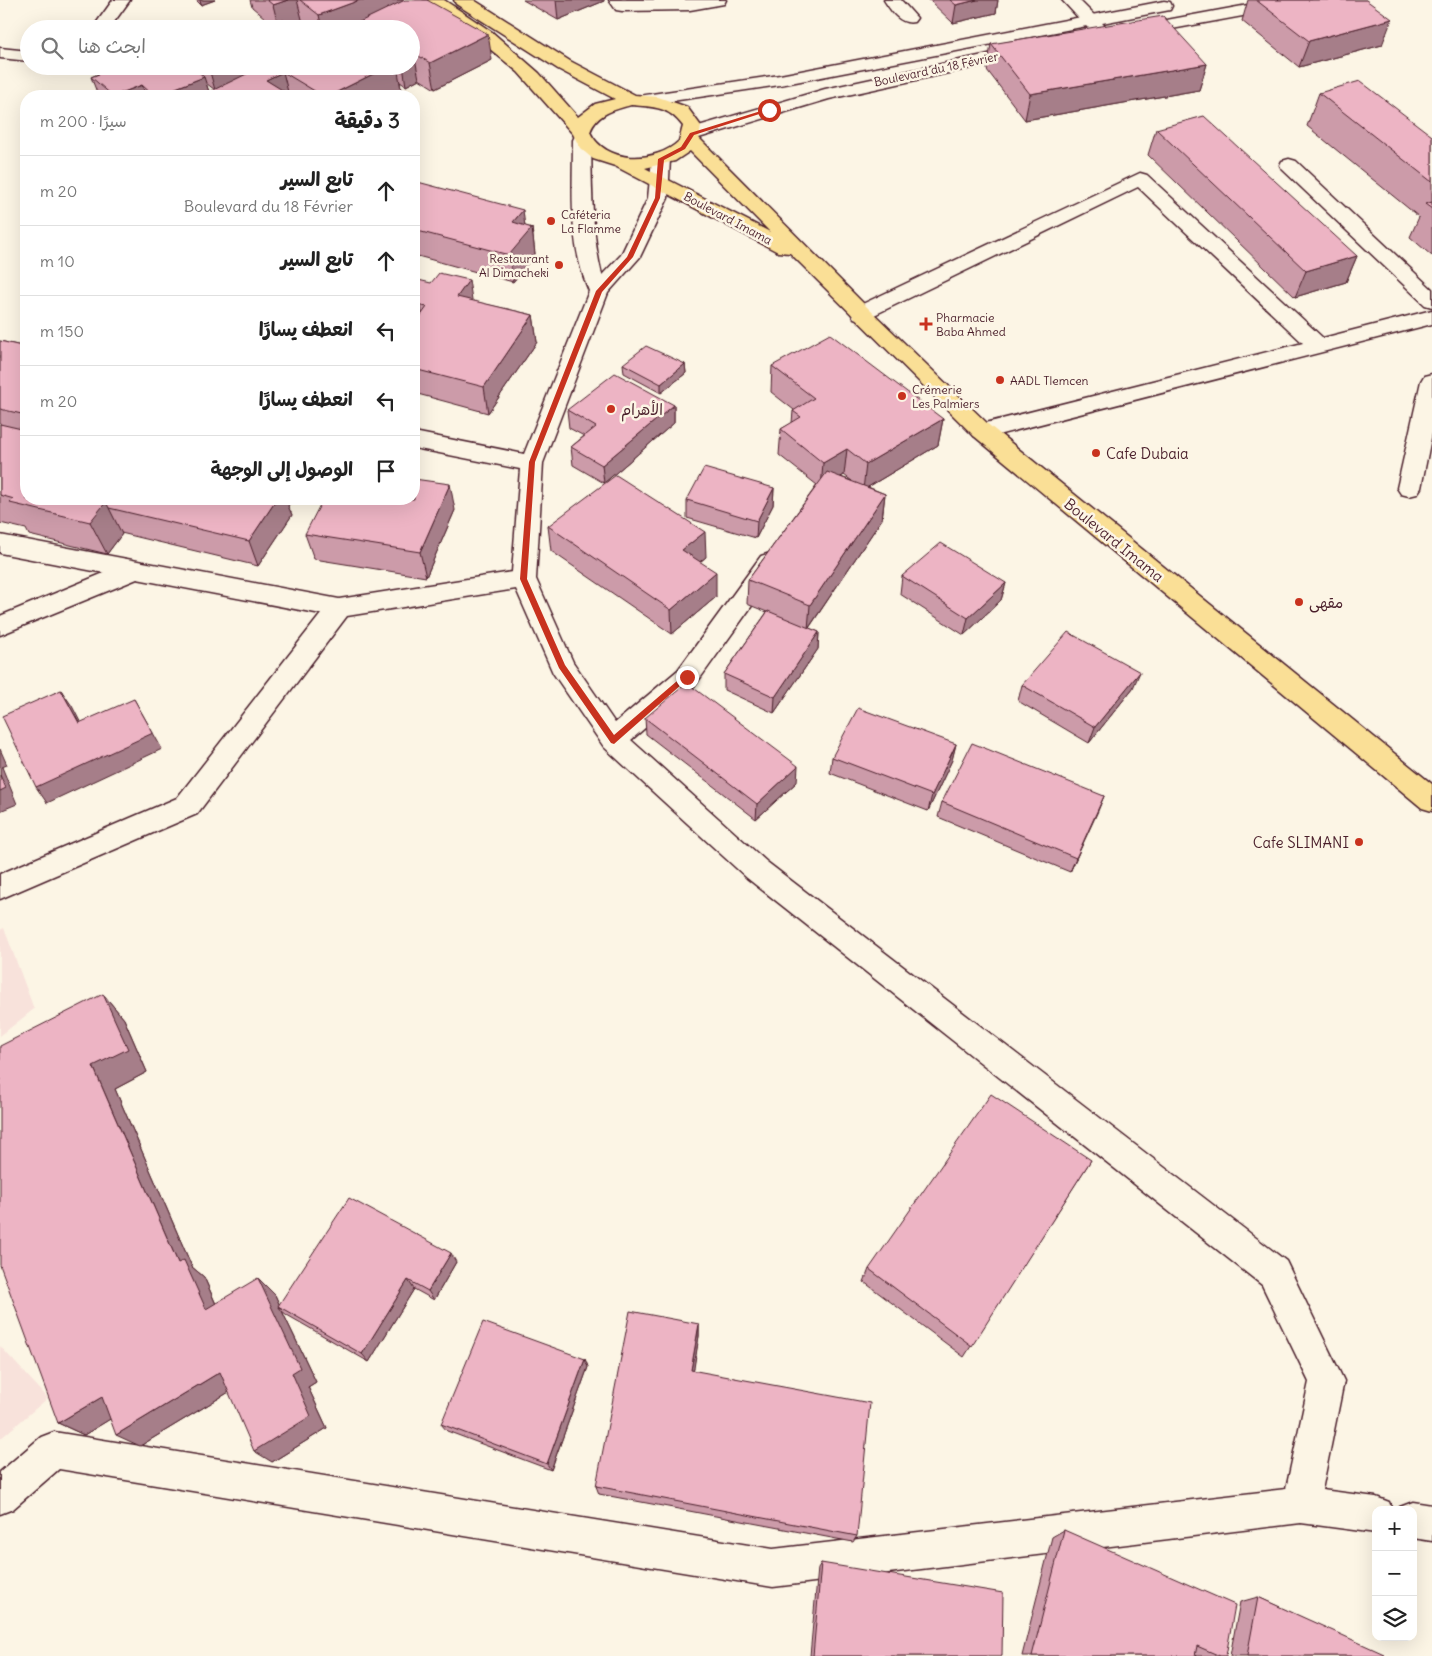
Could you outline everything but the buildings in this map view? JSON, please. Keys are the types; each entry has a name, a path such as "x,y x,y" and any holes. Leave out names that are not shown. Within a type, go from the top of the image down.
{"main road":[{"path":"462,0 564,65 638,100"},
{"path":"432,6 483,34 516,61 548,93 581,135 589,149 601,156 616,161 646,162 661,159 684,148 691,137 692,126 681,111 658,102 638,100 615,102 596,110 583,122 581,135"},
{"name":"Boulevard Imama","path":"691,137 861,313 982,431 1432,800"},
{"name":"Boulevard Imama","path":"616,161 812,262"}],"street":[{"path":"107,20 122,0"},
{"path":"617,0 622,6 690,5 718,0"},
{"path":"892,0 908,18"},
{"path":"1070,0 1105,36"},
{"path":"1086,40 1303,0"},
{"name":"Boulevard du 18 Février","path":"638,100 780,80 1179,3"},
{"name":"Boulevard du 18 Février","path":"691,137 825,94 980,59 1037,49"},
{"path":"0,53 20,55"},
{"path":"581,135 585,249 592,277 599,291"},
{"path":"661,159 658,198 630,257 599,291 532,462 524,579 562,666 614,740 757,870 1274,1273 1327,1381 1301,1504"},
{"path":"1289,165 1432,300"},
{"path":"861,313 1140,179 1318,346"},
{"path":"982,431 1432,317"},
{"path":"1409,488 1432,381"},
{"path":"420,441 532,462"},
{"path":"0,544 339,608 524,579"},
{"path":"614,740 687,677 783,544"},
{"path":"0,626 134,570"},
{"path":"0,887 187,806 339,608"},
{"path":"0,1496 54,1450 773,1568 1301,1504 1372,1514"},
{"path":"1417,1521 1432,1523"}],"shaded area":[{"path":"4,928 34,1009 0,1036 0,930"},
{"path":"0,1346 48,1398 0,1439"}],"place":[{"name":"Caféteria La Flamme","path":"551,221"},
{"name":"Restaurant Al Dimacheki","path":"559,265"},
{"name":"Pharmacie Baba Ahmed","path":"926,324"},
{"name":"AADL Tlemcen","path":"1000,380"},
{"name":"Crémerie Les Palmiers","path":"902,396"},
{"name":"الأهرام","path":"611,409"},
{"name":"Cafe Dubaia","path":"1096,453"},
{"name":"مقهى","path":"1299,602"},
{"name":"Cafe SLIMANI","path":"1359,842"}],"route":[{"path":"687,677 614,740 562,666 524,579 532,462 599,291 630,257 658,198 661,159 684,148 692,134 769,110"}]}
